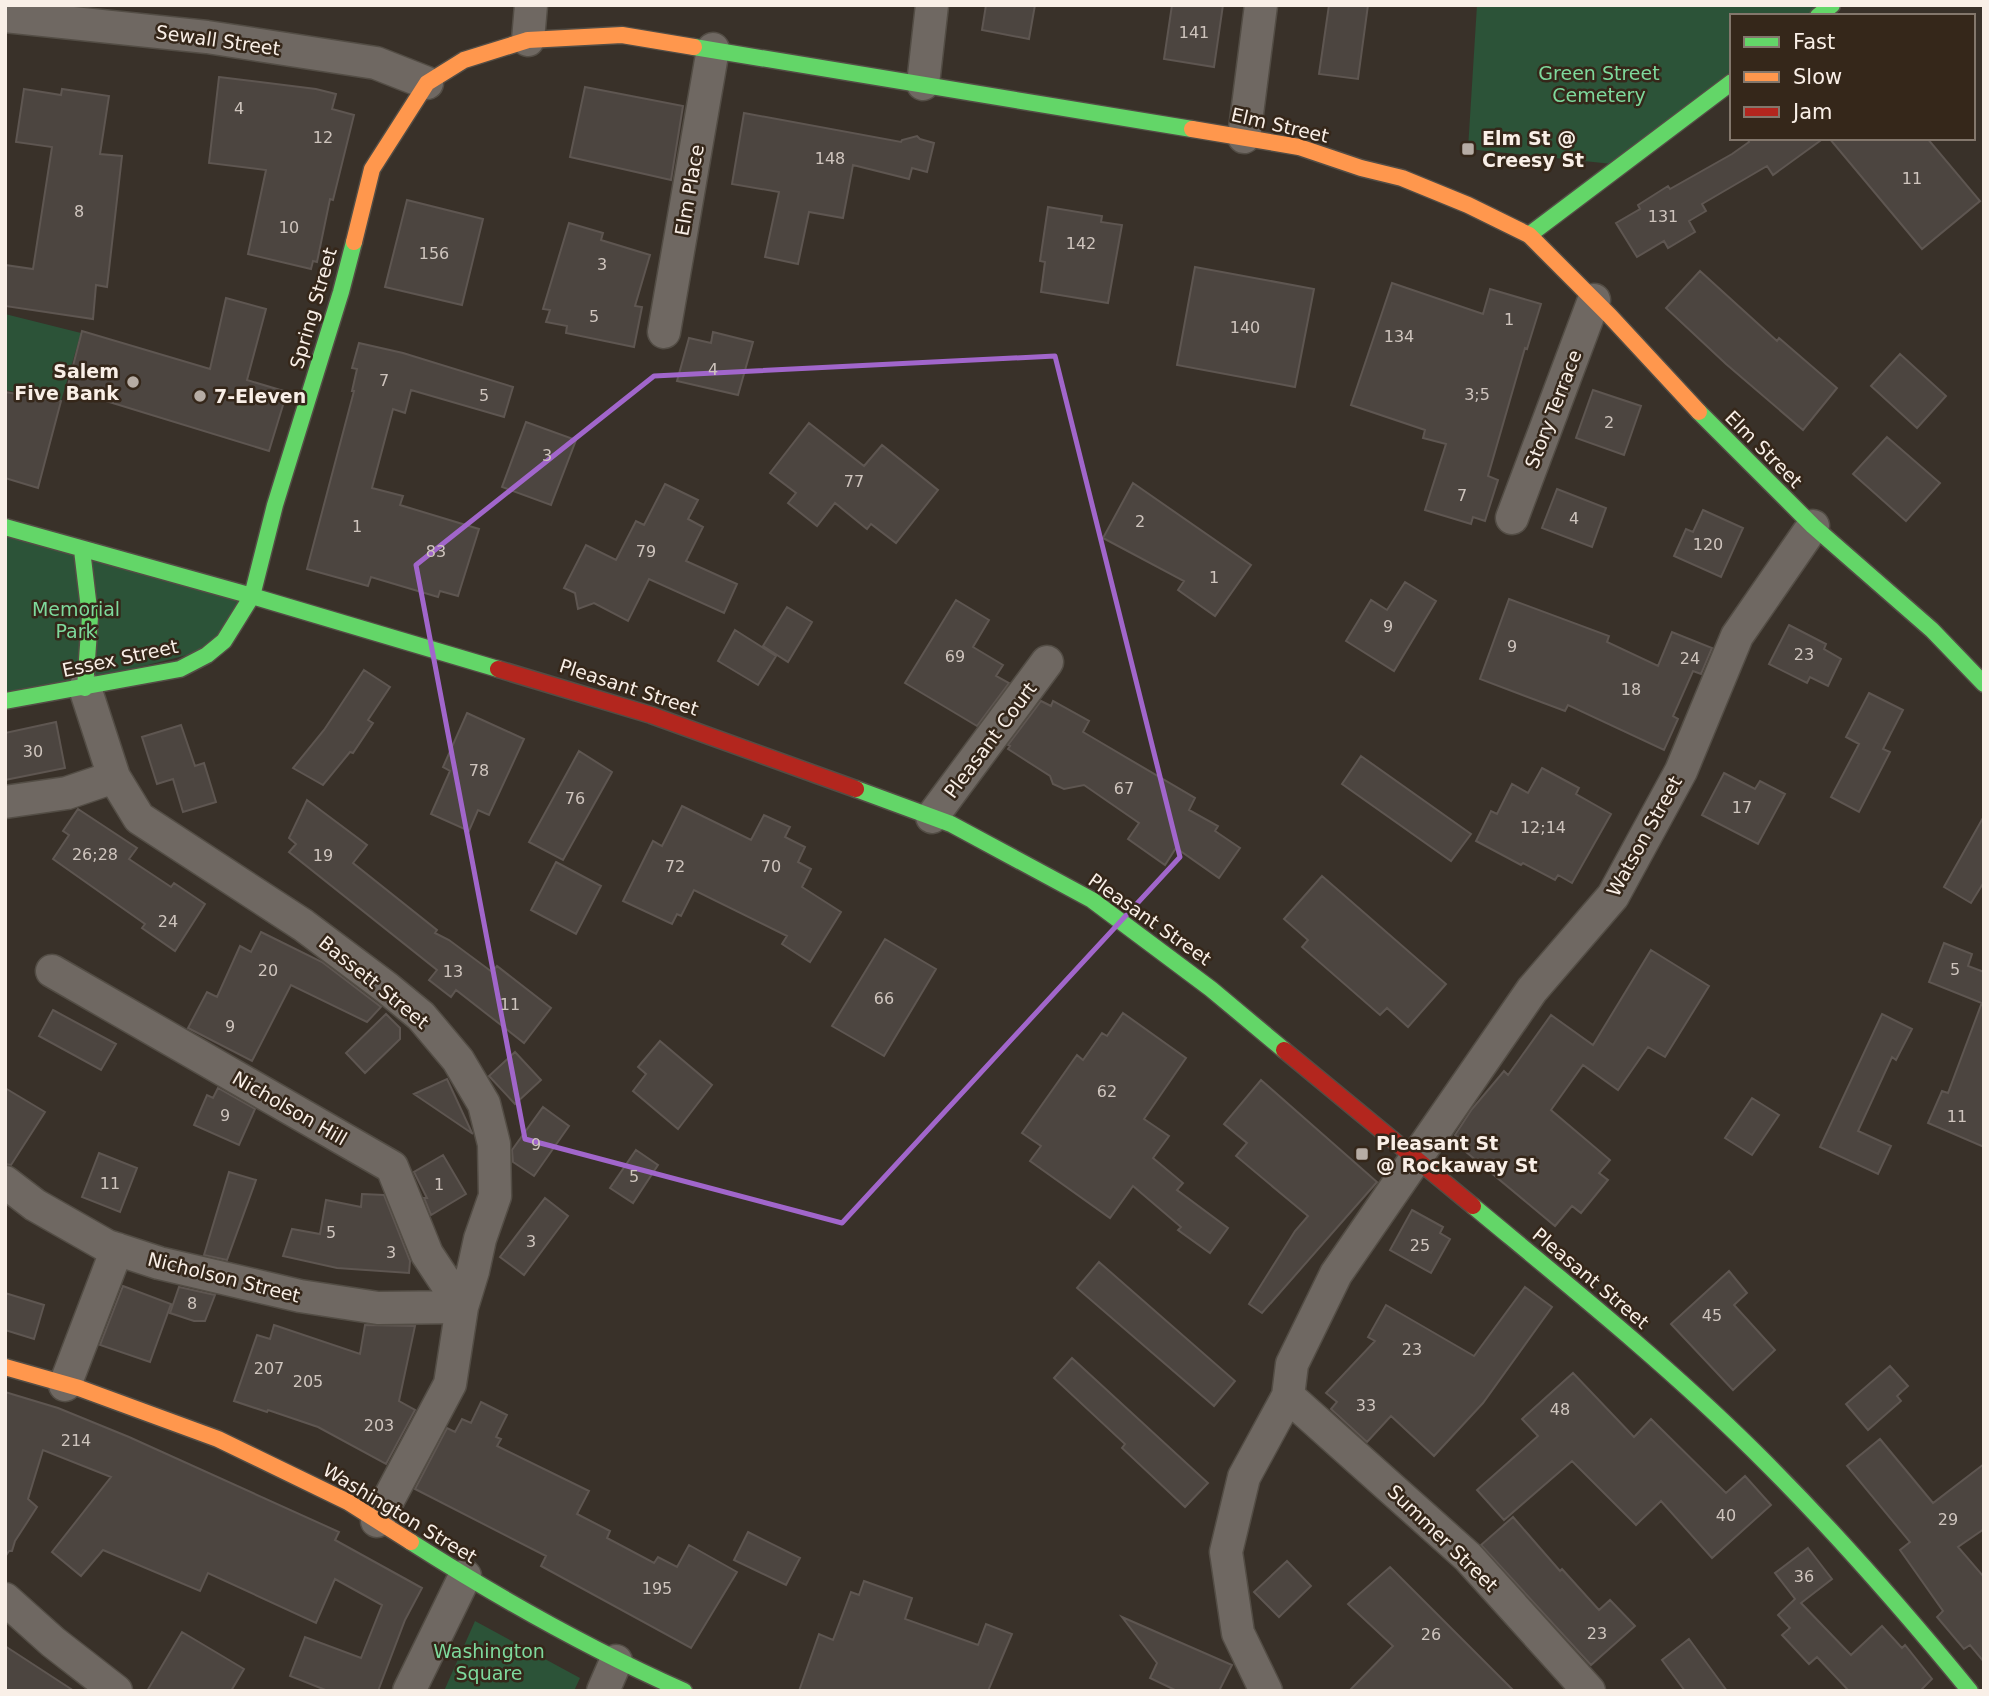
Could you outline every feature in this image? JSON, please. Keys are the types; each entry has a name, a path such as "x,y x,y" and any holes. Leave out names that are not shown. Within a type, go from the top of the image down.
{"main road":[{"name":"Elm Street","path":"428,83 464,60 528,40 622,35 1299,147 1361,168 1402,178 1468,205 1529,235 1712,426 1813,526 1932,630 1984,684"},
{"name":"Spring Street","path":"252,596 275,505 341,292 372,169 428,83"},
{"path":"1529,235 1730,84"},
{"name":"Pleasant Street","path":"5,527 252,596 651,715 951,824 1092,900 1211,989 1622,1330 1752,1450 1908,1615 1970,1691"},
{"name":"Bassett Street","path":"82,550 90,617 85,688"},
{"name":"Essex Street","path":"5,701 180,670 206,658 219,647 235,629 252,596"},
{"name":"Washington Street","path":"5,1367 79,1388 218,1438 348,1502 465,1576 616,1661 684,1691"}],"street":[{"path":"528,40 531,5"},
{"path":"923,84 932,5"},
{"path":"1244,137 1261,5"},
{"name":"Sewall Street","path":"5,16 207,37 376,63 428,83"},
{"name":"Elm Place","path":"664,332 713,49"},
{"name":"Story Terrace","path":"1512,518 1594,300"},
{"name":"Watson Street","path":"1266,1691 1238,1633 1226,1552 1244,1477 1288,1396 1292,1364 1336,1274 1532,990 1613,896 1681,771 1737,636 1813,526"},
{"name":"Pleasant Court","path":"932,817 1047,662"},
{"name":"Bassett Street","path":"85,688 114,777 139,818 303,925 352,960 421,1016 458,1060 484,1104 494,1144 495,1196 480,1239 462,1307 450,1384 377,1521"},
{"path":"5,802 67,793 114,777"},
{"name":"Nicholson Hill","path":"52,971 392,1167 427,1254 462,1307"},
{"name":"Nicholson Street","path":"5,1182 34,1205 107,1246 159,1262 300,1296 378,1308 462,1307"},
{"path":"65,1385 117,1249"},
{"name":"Summer Street","path":"1288,1396 1468,1557 1589,1691"},
{"path":"409,1691 465,1576"},
{"path":"5,1599 53,1642 117,1691"},
{"path":"603,1691 616,1661"}],"highlighted area":[{"path":"1055,356 1180,857 842,1223 525,1139 416,565 654,376"}],"green space":[{"name":"Green Street Cemetery","path":"1477,5 1830,5 1819,14 1730,14 1730,83 1622,165 1468,149"},
{"path":"5,314 81,333 61,401 5,390"},
{"name":"Memorial Park","path":"5,527 252,596 219,647 5,701"},
{"name":"Washington Square","path":"475,1621 580,1678 574,1691 444,1691"}],"building":[{"path":"986,5 1035,5 1029,39 982,30"},
{"path":"1172,5 1223,5 1214,67 1164,59"},
{"path":"1329,5 1368,5 1358,79 1319,74"},
{"path":"219,77 336,94 332,109 354,115 333,200 330,199 317,262 313,261 311,269 248,254 266,170 209,163"},
{"path":"585,87 683,106 671,180 570,157"},
{"path":"24,89 61,95 62,89 109,96 100,154 122,156 107,287 96,285 93,319 5,306 5,265 33,269 52,147 16,142"},
{"path":"744,113 901,142 917,136 934,143 927,172 912,168 909,179 853,165 843,218 809,212 798,264 765,257 779,192 732,184"},
{"path":"1748,140 1821,140 1773,175 1767,166 1702,204 1706,211 1689,221 1695,232 1668,248 1664,241 1637,257 1616,223 1640,209 1638,205 1668,186 1670,189 1749,142"},
{"path":"1831,140 1929,140 1980,201 1922,249"},
{"path":"407,200 483,219 462,305 385,287"},
{"path":"1048,207 1102,216 1101,222 1122,225 1108,303 1041,292 1045,262 1040,261"},
{"path":"569,223 603,233 601,240 650,255 635,306 642,307 634,347 566,333 567,326 546,322 550,310 543,309"},
{"path":"1195,267 1314,289 1295,387 1177,365"},
{"path":"1700,271 1777,341 1779,338 1837,388 1803,430 1666,308"},
{"path":"1392,283 1483,314 1490,289 1541,304 1527,349 1525,348 1488,476 1498,480 1485,521 1473,517 1471,524 1425,510 1446,444 1423,438 1425,430 1351,405"},
{"path":"226,298 266,309 247,380 287,392 269,451 67,389 82,331 210,369"},
{"path":"713,332 753,342 738,395 677,381 689,338 711,343"},
{"path":"359,343 403,353 513,387 504,417 411,390 405,413 393,409 372,488 403,496 400,505 479,529 458,596 440,591 438,597 371,577 368,586 307,569 354,391 357,369 352,368"},
{"path":"1900,354 1946,396 1917,428 1871,386"},
{"path":"1593,390 1641,406 1624,455 1576,438"},
{"path":"5,392 61,401 38,488 5,478"},
{"path":"526,422 576,440 551,505 502,487"},
{"path":"809,423 864,466 882,445 938,490 896,543 871,524 867,529 835,503 817,526 788,503 796,493 770,473"},
{"path":"1887,437 1940,483 1906,521 1853,474"},
{"path":"1133,483 1251,565 1215,616 1178,590 1184,581 1103,538"},
{"path":"665,484 698,500 688,519 703,527 686,561 737,584 724,613 649,579 628,621 594,603 578,609 575,593 564,588 586,545 616,560 636,521 644,525"},
{"path":"1557,489 1606,508 1592,547 1542,528"},
{"path":"1703,510 1743,528 1721,577 1674,556 1686,529 1693,532"},
{"path":"1405,582 1436,601 1394,671 1346,641 1371,600 1387,610"},
{"path":"1509,599 1609,636 1607,642 1658,666 1672,632 1712,648 1701,674 1693,671 1673,716 1678,719 1664,750 1568,705 1565,711 1480,679"},
{"path":"956,600 989,620 973,647 1003,665 996,676 1009,683 977,726 905,683"},
{"path":"787,607 812,622 788,662 763,646"},
{"path":"1789,625 1826,644 1824,649 1841,659 1828,686 1810,677 1807,683 1769,664"},
{"path":"735,630 776,656 758,685 718,661"},
{"path":"364,670 390,687 368,720 373,723 353,753 350,752 323,785 293,768 324,730"},
{"path":"1869,693 1903,710 1883,749 1890,752 1859,812 1831,797 1859,744 1846,737"},
{"path":"1041,701 1051,706 1053,701 1089,721 1083,732 1195,798 1189,810 1218,826 1215,831 1240,848 1219,878 1176,848 1165,865 1128,839 1139,823 1084,785 1064,789 1053,784 1050,776 1008,749 1008,745"},
{"path":"467,713 524,739 489,815 478,810 469,831 431,814 450,771 443,767"},
{"path":"56,722 65,768 5,780 5,733"},
{"path":"181,725 195,766 204,763 216,802 183,812 173,779 157,784 142,737"},
{"path":"579,751 612,772 563,860 529,842"},
{"path":"1361,756 1471,834 1451,861 1342,784"},
{"path":"1542,768 1579,788 1576,794 1611,814 1572,883 1558,875 1555,880 1476,841 1491,811 1497,814 1512,784 1528,793"},
{"path":"1724,773 1755,789 1760,781 1785,794 1758,844 1702,815"},
{"path":"307,800 367,845 353,863 437,930 435,933 449,940 492,972 497,966 551,1008 524,1043 456,990 451,997 429,980 437,970 289,852 296,844 289,838"},
{"path":"682,806 751,840 764,815 790,827 785,837 805,847 798,862 811,869 802,887 841,912 810,962 782,944 787,936 694,890 681,916 677,914 672,924 623,901 653,841 662,846"},
{"path":"78,809 137,848 129,859 171,887 174,883 205,904 175,951 142,928 145,924 53,859 69,835 63,831"},
{"path":"1984,816 1984,882 1971,903 1944,887"},
{"path":"556,862 601,886 576,934 531,910"},
{"path":"1322,876 1446,984 1408,1027 1387,1008 1380,1015 1302,947 1308,940 1284,919"},
{"path":"261,932 322,962 381,1007 367,1022 291,985 252,1061 188,1028 207,992 217,997 240,946 251,952"},
{"path":"885,939 936,969 884,1056 832,1026"},
{"path":"1944,943 1972,954 1968,966 1984,972 1984,1004 1929,982"},
{"path":"1651,950 1709,986 1665,1057 1648,1047 1618,1090 1583,1065 1551,1110 1610,1160 1599,1173 1608,1180 1581,1213 1572,1206 1555,1226 1466,1152 1470,1148 1455,1135 1472,1109 1504,1071 1508,1075 1551,1015 1593,1045"},
{"path":"1981,1005 1984,1005 1984,1147 1928,1123 1942,1091 1948,1093"},
{"path":"53,1010 116,1044 101,1070 39,1036"},
{"path":"1123,1013 1186,1058 1144,1119 1169,1136 1153,1158 1183,1183 1177,1190 1228,1228 1210,1253 1178,1230 1181,1227 1133,1186 1110,1218 1030,1161 1041,1146 1022,1133 1077,1055 1083,1060 1102,1033 1107,1036"},
{"path":"386,1014 400,1028 400,1039 365,1073 346,1053"},
{"path":"1882,1014 1912,1029 1896,1060 1892,1057 1858,1131 1891,1146 1878,1174 1820,1147"},
{"path":"660,1041 712,1085 678,1129 633,1091 646,1074 638,1067"},
{"path":"515,1052 541,1080 515,1104 489,1076"},
{"path":"447,1079 472,1133 473,1134 414,1094"},
{"path":"1261,1080 1377,1182 1262,1313 1249,1304 1295,1231 1308,1216 1236,1156 1247,1143 1224,1124"},
{"path":"5,1088 45,1112 11,1165 5,1164"},
{"path":"218,1088 255,1109 239,1145 194,1125 207,1095 213,1098"},
{"path":"1752,1098 1779,1115 1752,1155 1725,1138"},
{"path":"543,1107 569,1126 534,1176 513,1162 512,1150"},
{"path":"636,1150 658,1165 633,1203 610,1188"},
{"path":"99,1153 137,1168 120,1212 82,1197"},
{"path":"443,1155 466,1194 431,1215 424,1198 427,1198 414,1172"},
{"path":"229,1172 256,1180 227,1260 204,1255"},
{"path":"362,1194 384,1195 410,1261 409,1273 337,1268 283,1256 292,1229 320,1234 326,1200 361,1207"},
{"path":"545,1198 568,1216 524,1275 500,1257"},
{"path":"1412,1210 1443,1227 1440,1233 1450,1239 1431,1273 1390,1250"},
{"path":"1099,1262 1235,1381 1214,1406 1077,1288"},
{"path":"1729,1271 1747,1293 1734,1305 1775,1350 1733,1390 1671,1324"},
{"path":"123,1286 171,1304 150,1362 100,1345"},
{"path":"179,1287 215,1295 205,1321 194,1321 170,1313"},
{"path":"1525,1287 1552,1307 1483,1403 1434,1456 1391,1416 1367,1442 1331,1409 1337,1402 1326,1393 1375,1341 1368,1337 1386,1305 1474,1356"},
{"path":"5,1293 44,1305 34,1339 5,1330"},
{"path":"274,1325 360,1354 365,1325 415,1326 399,1401 415,1410 386,1464 318,1427 234,1401 257,1335 270,1339"},
{"path":"1072,1358 1208,1483 1185,1507 1122,1448 1125,1444 1054,1378"},
{"path":"1890,1366 1908,1386 1897,1396 1901,1401 1868,1430 1846,1404"},
{"path":"1573,1373 1634,1437 1651,1419 1726,1493 1745,1476 1771,1505 1712,1558 1661,1501 1636,1525 1572,1461 1504,1520 1477,1490 1538,1436 1522,1419"},
{"path":"5,1392 58,1408 129,1437 339,1532 335,1540 422,1588 405,1620 378,1691 328,1691 290,1676 305,1637 361,1658 382,1605 335,1579 316,1623 208,1573 200,1591 103,1550 81,1576 52,1552 111,1477 43,1450 28,1499 37,1507 15,1541 12,1551 5,1557"},
{"path":"481,1402 507,1415 496,1437 501,1439 497,1446 589,1491 577,1514 610,1531 607,1538 654,1563 658,1557 677,1567 689,1545 737,1572 691,1648 541,1566 546,1556 415,1489 447,1428 455,1432 462,1419 471,1423"},
{"path":"1880,1439 1933,1503 1984,1464 1984,1529 1958,1547 1984,1577 1984,1662 1970,1645 1964,1649 1937,1617 1943,1611 1900,1550 1910,1542 1847,1466"},
{"path":"1513,1517 1560,1571 1562,1569 1599,1610 1610,1600 1635,1626 1591,1665 1481,1545"},
{"path":"748,1532 800,1558 786,1585 734,1560"},
{"path":"1808,1548 1832,1579 1801,1603 1851,1655 1882,1626 1902,1648 1905,1645 1932,1679 1920,1691 1849,1691 1817,1657 1809,1664 1782,1635 1790,1628 1778,1615 1795,1599 1775,1573"},
{"path":"1287,1561 1311,1586 1279,1617 1254,1592"},
{"path":"1390,1567 1514,1691 1349,1691 1393,1646 1348,1604"},
{"path":"864,1581 912,1598 905,1619 978,1645 986,1624 1012,1634 988,1691 799,1691 819,1634 833,1640 851,1592 859,1595"},
{"path":"1122,1617 1232,1665 1219,1691 1177,1691 1150,1678 1157,1663"},
{"path":"182,1632 244,1669 231,1691 147,1691"},
{"path":"1689,1639 1727,1691 1685,1691 1662,1660"},
{"path":"5,1646 74,1691 5,1691"}],"traffic: fast":[{"path":"1821,14 1832,5"},
{"path":"694,47 1192,129"},
{"path":"1529,235 1730,84"},
{"path":"354,242 275,505 252,596 498,669"},
{"path":"1699,412 1813,526 1932,630 1984,684"},
{"path":"5,527 252,596 224,641 207,655 180,669 5,701"},
{"path":"82,550 90,617 85,688"},
{"path":"856,789 951,824 1092,900 1211,989 1284,1050"},
{"path":"1473,1206 1651,1355 1753,1450 1865,1568 1970,1691"},
{"path":"411,1542 545,1622 684,1691"}],"traffic: slow":[{"path":"354,242 372,169 427,83 464,60 528,40 622,35 694,47"},
{"path":"1192,129 1299,147 1361,168 1402,178 1468,205 1529,235 1610,316 1699,412"},
{"path":"5,1367 79,1388 218,1439 348,1502 411,1542"}],"traffic: jam":[{"path":"498,669 651,715 856,789"},
{"path":"1284,1050 1473,1206"}],"place":[{"name":"Elm St @ Creesy St","path":"1468,149"},
{"name":"Salem Five Bank","path":"133,382"},
{"name":"7-Eleven","path":"200,396"},
{"name":"Pleasant St @ Rockaway St","path":"1362,1154"}]}
